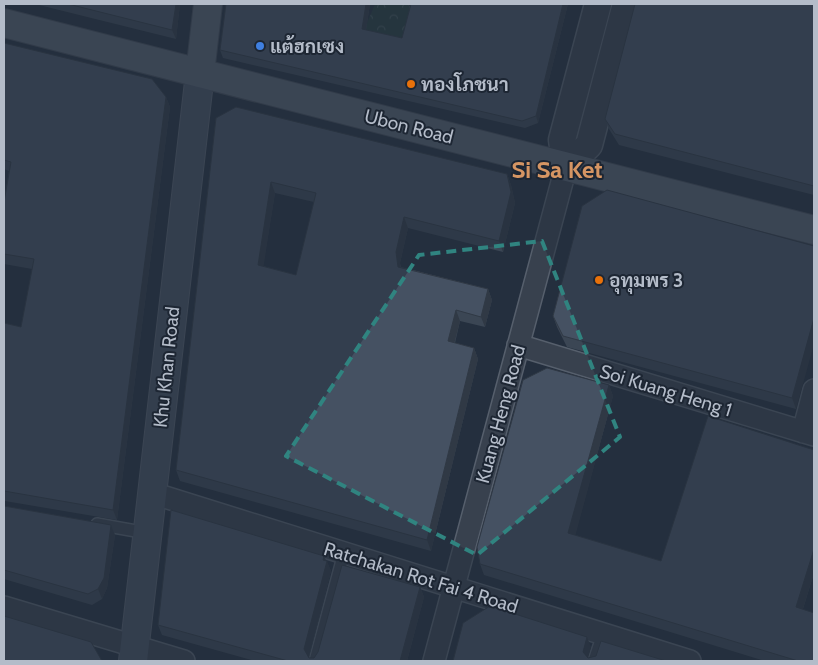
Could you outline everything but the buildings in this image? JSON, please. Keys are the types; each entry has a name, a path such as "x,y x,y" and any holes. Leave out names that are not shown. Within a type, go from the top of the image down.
{"main road":[{"path":"200,73 208,4"},
{"name":"Ubon Road","path":"4,23 814,230"},
{"name":"Khu Khan Road","path":"134,653 200,73"}],"street":[{"name":"Kuang Heng Road","path":"434,661 566,166 562,140 598,4"},
{"path":"566,166 589,145 626,4"},
{"name":"Soi Kuang Heng 1","path":"518,345 809,434"},
{"path":"809,434 814,390"},
{"name":"Ratchakan Rot Fai 4 Road","path":"152,493 690,661"},
{"path":"4,606 134,653 184,661"}],"lane":[{"path":"80,522 148,533"},
{"path":"315,661 344,553"},
{"path":"594,661 603,634"}],"highlighted area":[{"path":"542,241 620,437 477,555 286,456 419,255"}],"green space":[{"path":"375,4 408,4 418,19 412,33 372,48 359,42"}],"place":[{"name":"แต้ฮกเซง","path":"260,46"},
{"name":"ทองโภชนา","path":"411,84"},
{"name":"อุทุมพร 3","path":"599,280"}],"district":[{"name":"Si Sa Ket","path":"557,170"}]}
